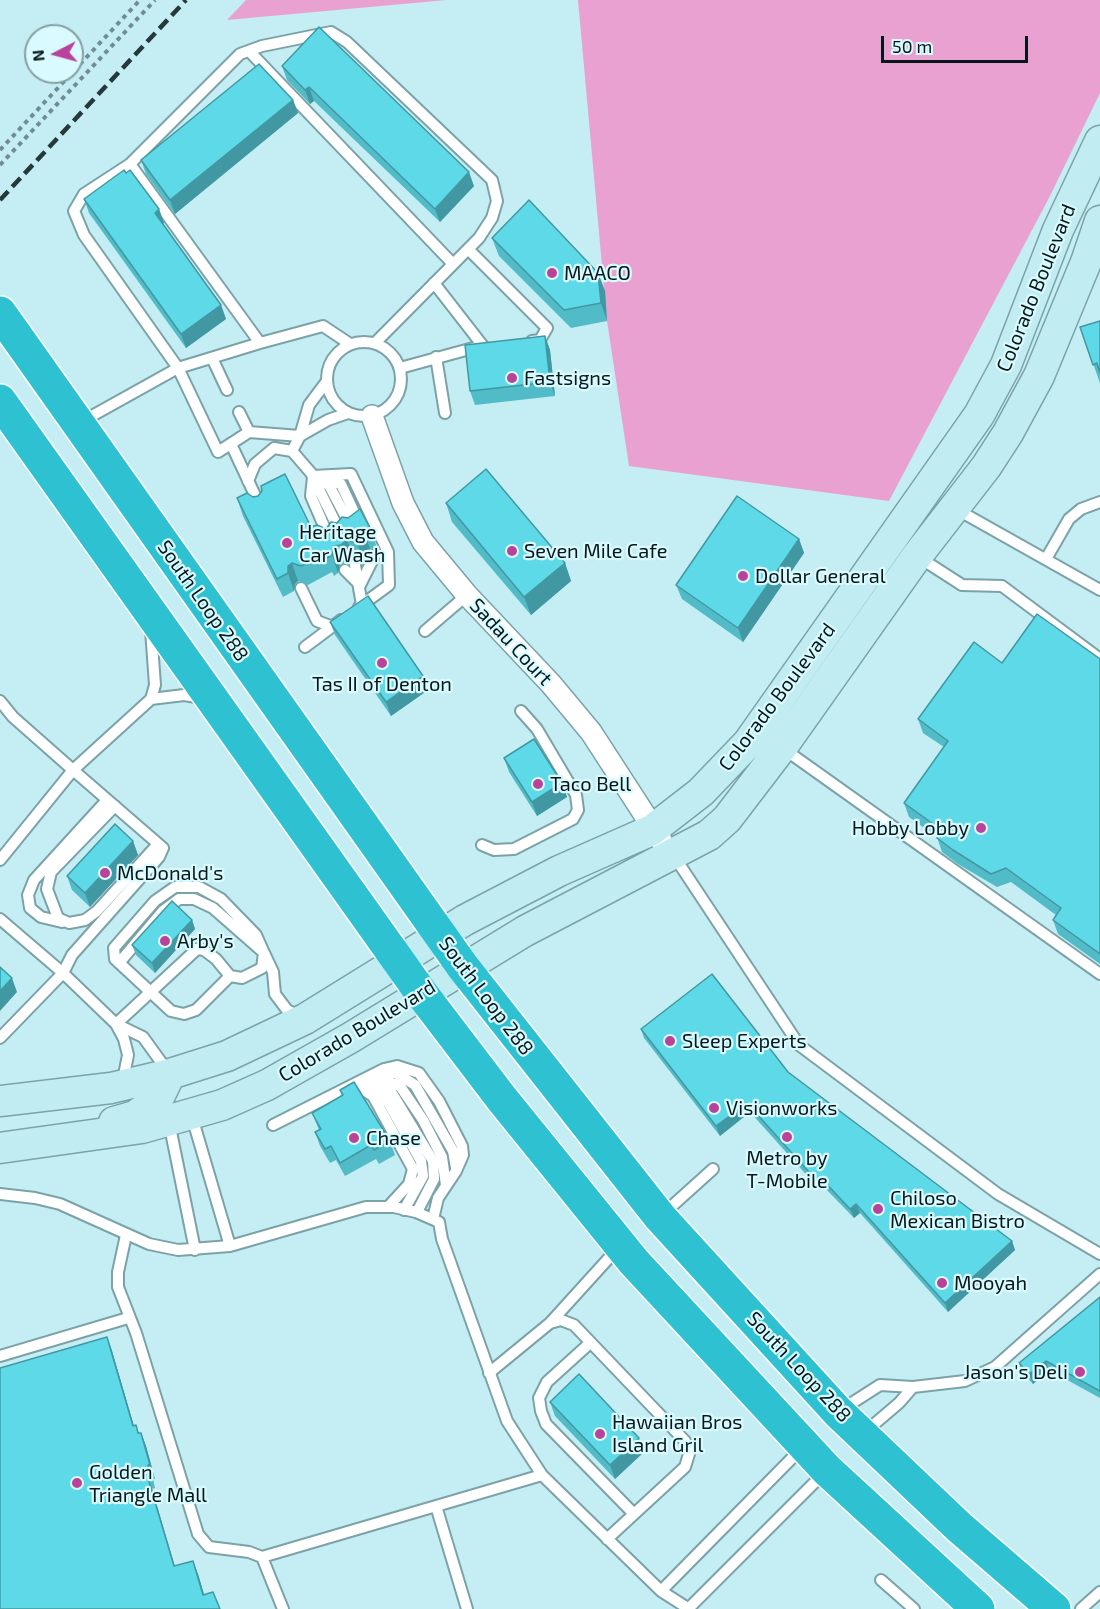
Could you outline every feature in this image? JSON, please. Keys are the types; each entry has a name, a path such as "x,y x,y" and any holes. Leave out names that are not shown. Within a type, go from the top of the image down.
{"highway":[{"name":"South Loop 288","path":"0,313 463,968 660,1217 838,1412 959,1527 1054,1609"},
{"path":"0,401 422,994 502,1099 621,1245 804,1446 978,1609"},
{"path":"804,1446 838,1412"},
{"path":"827,1470 862,1435"}],"street":[{"name":"Colorado Boulevard","path":"0,1101 111,1088 170,1074 227,1056 305,1018 439,935 559,871 652,830 701,792 747,743 979,415 1006,365 1058,230 1091,182 1099,147"},
{"name":"Colorado Boulevard","path":"0,1147 119,1132 180,1118 222,1105 267,1085 525,931 709,835 727,819 782,747 917,556 986,467 1028,398 1086,262 1100,221"},
{"name":"Sadau Court","path":"372,416 408,513 423,542 467,595 551,684 591,732 652,830 673,855"},
{"path":"928,489 953,508"},
{"path":"0,1147 16,1138 104,1124 135,1116 160,1095 170,1074"}],"lane":[{"path":"348,413 328,420 300,436 249,432 218,452 178,368 84,236 74,211 84,194 130,164 240,54 331,32 348,42 492,180 497,201 492,218 479,238 375,343"},
{"path":"249,51 453,264"},
{"path":"130,164 261,344"},
{"path":"468,249 548,328 540,340 518,342"},
{"path":"400,368 463,349 489,346 434,283"},
{"path":"78,423 178,368 212,358 323,326 350,344"},
{"path":"363,341 386,348 400,368 402,381 396,398 384,412 360,417 348,413 330,396 327,371 331,360 350,344 363,341"},
{"path":"436,357 445,413"},
{"path":"212,358 227,390"},
{"path":"292,451 300,436 309,405 327,381"},
{"path":"238,412 249,432"},
{"path":"231,444 261,507"},
{"path":"248,480 255,464 274,448 292,451 313,476 341,534"},
{"path":"305,647 388,585 388,552 351,474 313,476"},
{"path":"313,476 329,485 356,527"},
{"path":"313,476 311,496 330,540"},
{"path":"1046,559 1069,519 1081,509 1100,502"},
{"path":"953,508 1100,590"},
{"path":"917,556 962,585 1002,586 1100,659"},
{"path":"360,585 371,557"},
{"path":"350,568 360,585 362,605"},
{"path":"301,588 317,621 333,627"},
{"path":"425,631 467,595"},
{"path":"0,860 74,770 151,699 155,685 148,608"},
{"path":"151,699 184,695 213,699"},
{"path":"0,701 13,717 163,848 159,857 72,955 63,973 0,1038"},
{"path":"482,845 494,850 514,849 573,819 578,810 576,795 537,729 521,711"},
{"path":"782,747 1100,974"},
{"path":"69,923 58,918 52,907 47,889 51,872 111,803"},
{"path":"111,803 34,880 28,895 30,908 41,917 69,923 85,920 97,911 158,844"},
{"path":"673,855 799,1045 998,1194 1100,1254"},
{"path":"230,976 196,1010 184,1014 171,1011 115,959 114,948 155,901 175,887 199,886 221,899 256,935 273,972 275,994 287,1010 305,1018"},
{"path":"0,919 63,973 116,1024 124,1039 128,1055 124,1075 111,1088"},
{"path":"116,1024 197,949 204,950 216,959 230,976 242,978 253,975 262,968 264,953"},
{"path":"116,1024 143,1037 170,1074"},
{"path":"273,1125 397,1066 409,1067 425,1080 462,1146 463,1155 456,1171 438,1198 433,1219"},
{"path":"363,1081 390,1081 405,1092 438,1148 445,1167 446,1185"},
{"path":"363,1081 360,1088 373,1096 414,1169 410,1184 388,1207"},
{"path":"363,1081 382,1094 421,1161 423,1176 404,1210"},
{"path":"363,1081 381,1084 390,1090 433,1161 434,1179 417,1212"},
{"path":"180,1118 230,1246"},
{"path":"180,1118 195,1250"},
{"path":"660,1217 713,1170"},
{"path":"0,1194 60,1204 149,1244 195,1250 230,1246 341,1212 366,1207 388,1207 417,1212 439,1222 442,1239 507,1420 542,1475 661,1591 689,1609 827,1470"},
{"path":"126,1235 118,1279 128,1318 136,1333 198,1534 208,1547 249,1552 262,1557 542,1475"},
{"path":"489,1373 550,1323 621,1245"},
{"path":"838,1412 880,1385 913,1387 965,1381 995,1367 1100,1274"},
{"path":"0,1356 128,1318"},
{"path":"550,1323 561,1320 573,1325 685,1441 689,1454 684,1467 607,1539"},
{"path":"590,1343 547,1383 539,1398 541,1411 546,1424 634,1514"},
{"path":"862,1435 900,1403 913,1387"},
{"path":"661,1591 804,1446"},
{"path":"436,1506 467,1609"},
{"path":"262,1557 284,1609"},
{"path":"881,1580 914,1609"},
{"path":"1081,1609 1100,1592"}],"path":[{"path":"0,150 140,0"},
{"path":"0,165 154,0"}],"shaded area":[{"path":"246,0 447,0 227,20"},
{"path":"578,0 1100,0 1100,93 1050,196 889,501 629,466 607,321"}],"building":[{"path":"319,27 469,172 435,209 309,87 305,90 282,66"},
{"path":"259,64 293,100 170,200 141,160"},
{"path":"124,170 126,173 130,170 159,209 155,213 221,305 181,334 84,199"},
{"name":"MAACO","path":"529,200 598,273 601,303 564,310 492,238"},
{"path":"1100,321 1100,373 1097,363 1093,365 1080,327"},
{"name":"Fastsigns","path":"545,336 550,382 470,391 465,345"},
{"name":"Seven Mile Cafe","path":"486,469 565,563 524,597 446,503"},
{"name":"Heritage Car Wash","path":"285,474 311,527 317,525 326,529 331,522 337,523 342,517 348,518 360,509 371,530 364,531 357,543 347,540 341,545 334,546 332,555 327,558 325,554 301,566 292,563 288,566 288,573 277,579 237,498 247,493 253,497 258,496 262,491 261,486"},
{"name":"Dollar General","path":"737,496 799,539 738,628 676,585"},
{"name":"Tas II of Denton","path":"368,596 423,676 386,702 330,622"},
{"path":"1037,614 1100,659 1100,954 1053,920 1061,908 1006,868 991,874 953,850 937,838 936,826 904,803 948,741 918,719 974,642 1002,663"},
{"name":"Taco Bell","path":"534,739 562,783 532,802 504,758"},
{"path":"115,824 133,841 85,893 67,876"},
{"name":"Arby's","path":"172,901 192,920 152,963 132,945"},
{"path":"0,967 12,978 0,991"},
{"path":"712,974 788,1072 1012,1241 945,1303 856,1204 850,1209 821,1178 817,1181 747,1103 716,1126 641,1029"},
{"name":"Chase","path":"354,1082 390,1141 374,1150 371,1145 340,1163 331,1146 325,1149 315,1132 321,1129 312,1113 343,1095 340,1090"},
{"path":"1100,1297 1100,1391 1046,1361 1029,1374 1019,1363"},
{"name":"Golden Triangle Mall","path":"107,1337 133,1426 136,1425 138,1433 141,1433 150,1465 148,1465 150,1474 147,1475 174,1566 193,1561 203,1595 213,1592 220,1609 0,1609 0,1368"},
{"name":"Hawaiian Bros Island Gril","path":"579,1374 639,1438 610,1465 550,1402"}],"railway":[{"path":"0,200 186,0"}],"place":[{"name":"MAACO","path":"552,273"},
{"name":"Fastsigns","path":"512,378"},
{"name":"Heritage Car Wash","path":"287,543"},
{"name":"Seven Mile Cafe","path":"512,551"},
{"name":"Dollar General","path":"743,576"},
{"name":"Tas II of Denton","path":"382,663"},
{"name":"Taco Bell","path":"538,784"},
{"name":"Hobby Lobby","path":"981,828"},
{"name":"McDonald's","path":"105,873"},
{"name":"Arby's","path":"165,941"},
{"name":"Sleep Experts","path":"670,1041"},
{"name":"Visionworks","path":"714,1108"},
{"name":"Metro by T-Mobile","path":"787,1137"},
{"name":"Chase","path":"354,1138"},
{"name":"Chiloso Mexican Bistro","path":"878,1209"},
{"name":"Mooyah","path":"942,1283"},
{"name":"Jason's Deli","path":"1080,1372"},
{"name":"Hawaiian Bros Island Gril","path":"600,1434"},
{"name":"Golden Triangle Mall","path":"77,1483"}]}
